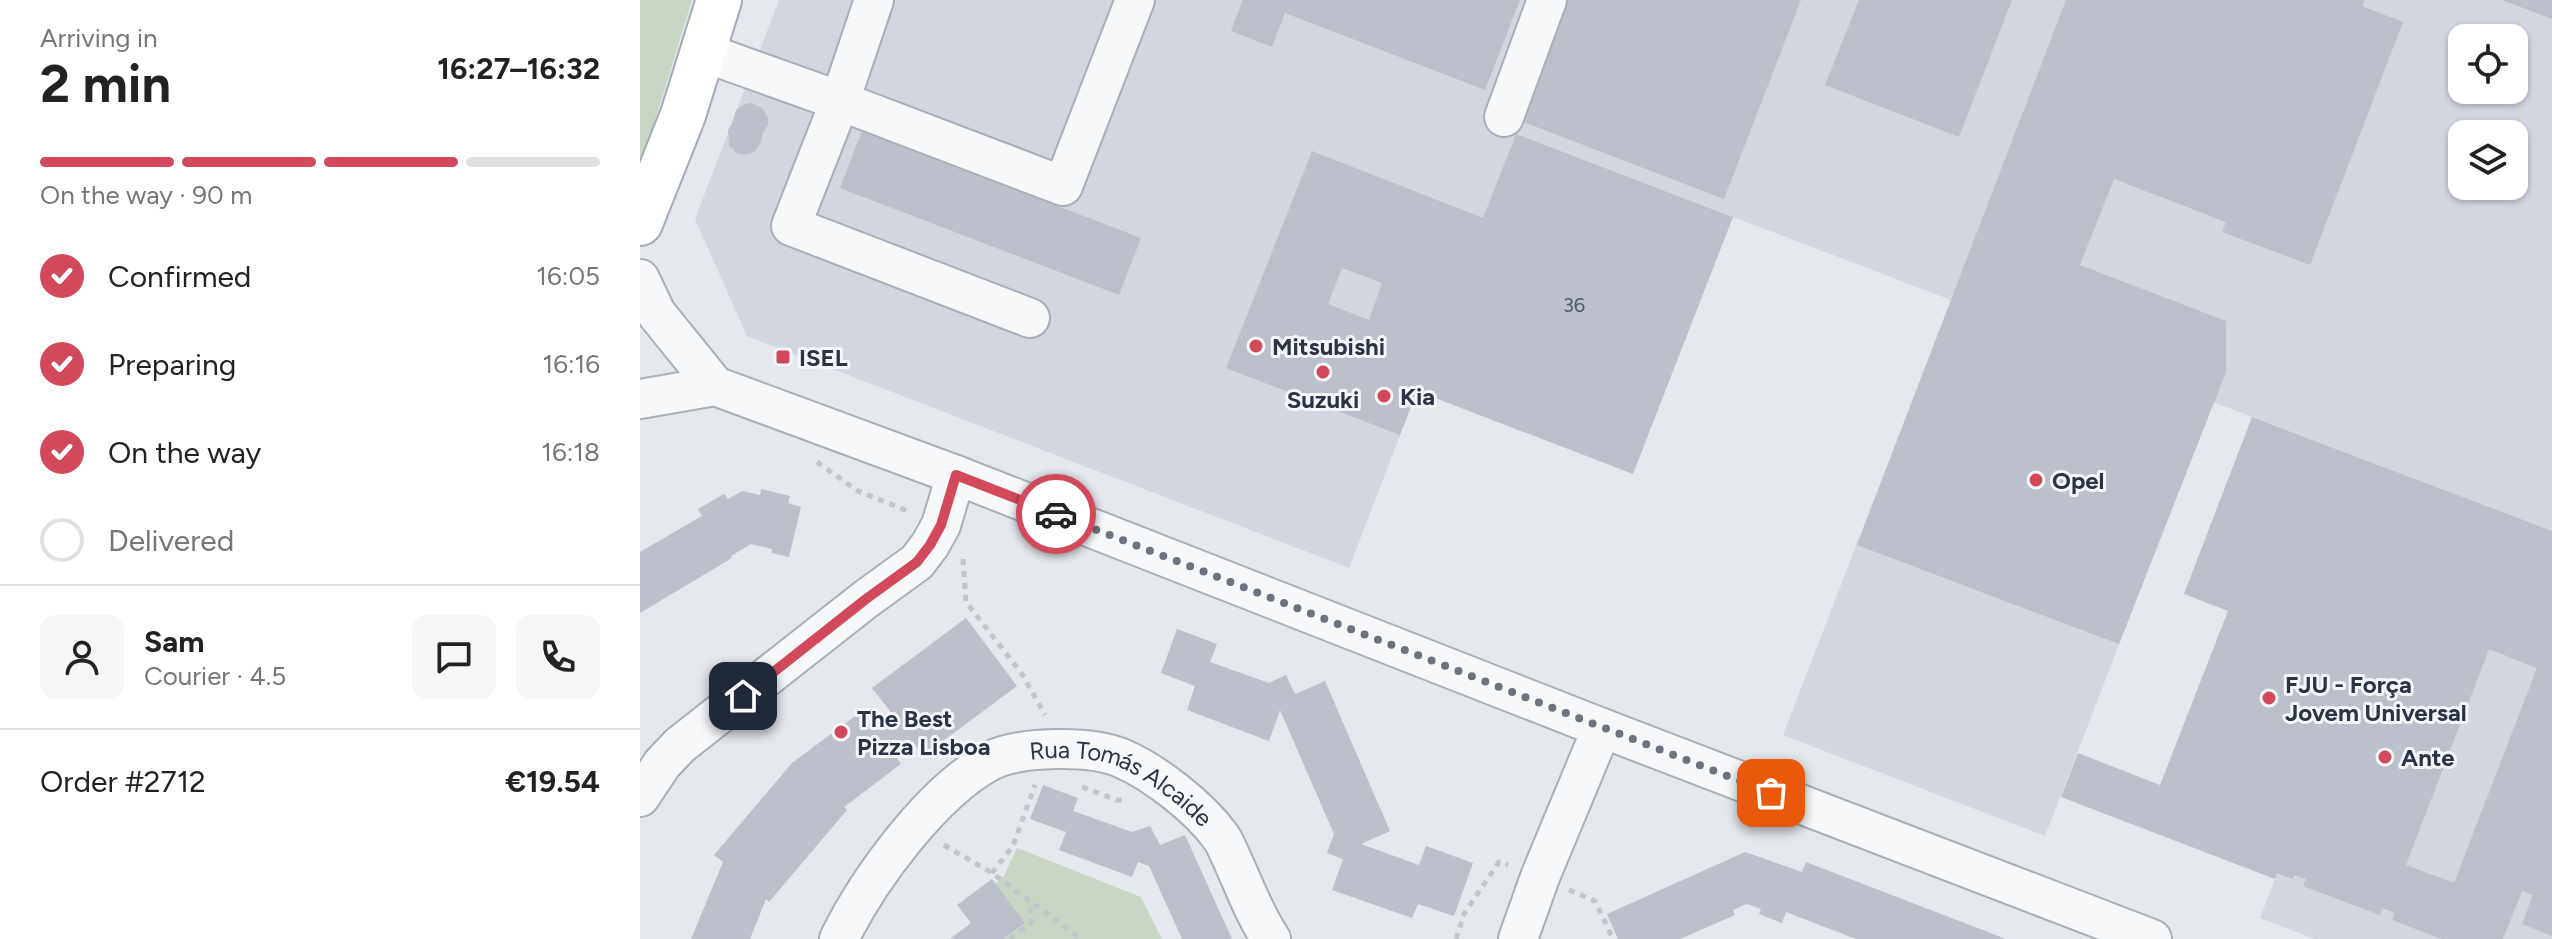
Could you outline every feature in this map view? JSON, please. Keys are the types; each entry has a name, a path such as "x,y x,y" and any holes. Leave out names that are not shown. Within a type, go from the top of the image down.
{"main road":[{"path":"640,223 683,115 719,0"}],"street":[{"path":"874,0 840,101 791,226 1030,318"},
{"path":"703,52 1063,186 1135,0"},
{"path":"1504,117 1547,0"},
{"path":"640,279 656,313 715,386"},
{"path":"640,399 715,386 956,475 2152,939"},
{"path":"640,797 662,764 680,745 917,562 941,525 956,475"},
{"path":"1518,939 1540,877 1602,728"},
{"name":"Rua Tomás Alcaide","path":"839,939 886,862 941,797 991,761 1026,750 1063,748 1119,757 1171,787 1221,836 1260,922 1271,939"}],"path":[{"path":"815,461 858,491 922,517"},
{"path":"962,546 966,602 1022,674 1063,748"},
{"path":"992,873 1013,846 1037,779"},
{"path":"1078,785 1117,800 1131,800"},
{"path":"915,828 992,873 1081,939"},
{"path":"1595,901 1613,939"},
{"path":"1010,939 1031,923 1031,904"},
{"path":"1456,939 1464,914"}],"shaded area":[{"path":"779,0 2552,0 2552,939 2315,939 2260,918 2428,484 2213,402 2045,836 1783,735 1951,300 1516,134 1349,568 747,336 695,219"}],"green space":[{"path":"640,0 692,0 640,163"},
{"path":"1017,848 1141,897 1162,939 1003,939 1025,923 995,884 1004,876"}],"building":[{"path":"1243,0 1520,0 1485,90 1285,13 1272,47 1231,31"},
{"path":"1568,0 1801,0 1724,199 1521,121"},
{"path":"1859,0 2012,0 1959,137 1825,85"},
{"path":"2066,0 2365,0 2362,6 2403,22 2310,265 2222,232 2226,222 2114,179 2080,265 2226,321 2226,372 2119,644 1857,545"},
{"path":"2502,0 2552,0 2552,19"},
{"path":"751,103 762,108 768,124 754,152 738,154 729,146 728,130 736,110"},
{"path":"862,131 1141,238 1119,295 840,188"},
{"path":"1516,134 1733,217 1633,474 1417,391 1400,435 1226,368 1312,151 1483,218","holes":["1342,268 1382,283 1369,320 1328,304"]},
{"path":"2252,417 2552,531 2552,936 2522,924 2533,895 2522,891 2503,939 2442,939 2392,920 2395,913 2382,908 2380,915 2303,886 2306,879 2294,875 2293,879 2277,873 2275,879 2061,797 2078,753 2160,785 2228,611 2184,594","holes":["2489,649 2537,668 2454,883 2406,865"]},
{"path":"761,489 790,496 788,503 801,507 789,557 751,544 640,613 640,552 702,516 698,509 724,494 728,499 742,491 760,495"},
{"path":"966,618 1017,686 923,756 913,742 895,755 901,764 844,807 847,810 769,902 766,899 750,939 691,939 723,862 714,855 792,763 862,711 875,728 893,715 872,688"},
{"path":"1177,629 1217,644 1210,662 1269,683 1286,675 1295,694 1325,681 1390,831 1361,844 1419,865 1426,846 1473,863 1454,916 1418,904 1412,918 1332,890 1343,859 1327,853 1334,834 1280,710 1269,741 1187,710 1195,686 1161,673"},
{"path":"1043,785 1078,798 1073,811 1132,832 1150,826 1160,845 1185,835 1232,939 1182,939 1149,866 1138,862 1132,877 1059,850 1066,832 1030,819"},
{"path":"1745,852 1802,872 1806,862 2006,939 1856,939 1786,912 1782,923 1759,914 1761,909 1747,904 1733,910 1735,915 1680,939 1618,939 1607,914"},
{"path":"992,879 1025,923 1003,939 950,939 971,923 957,905"}],"way so far":[{"path":"1056,514 1771,793"}],"place":[{"name":"Mitsubishi","path":"1256,346"},
{"name":"ISEL","path":"783,357"},
{"name":"Suzuki","path":"1323,372"},
{"name":"Kia","path":"1384,396"},
{"name":"Opel","path":"2036,480"},
{"name":"FJU - Força Jovem Universal","path":"2269,698"},
{"name":"The Best Pizza Lisboa","path":"841,732"},
{"name":"Ante","path":"2385,757"}],"route":[{"path":"743,696 917,562 941,525 956,475 1056,514"}]}
